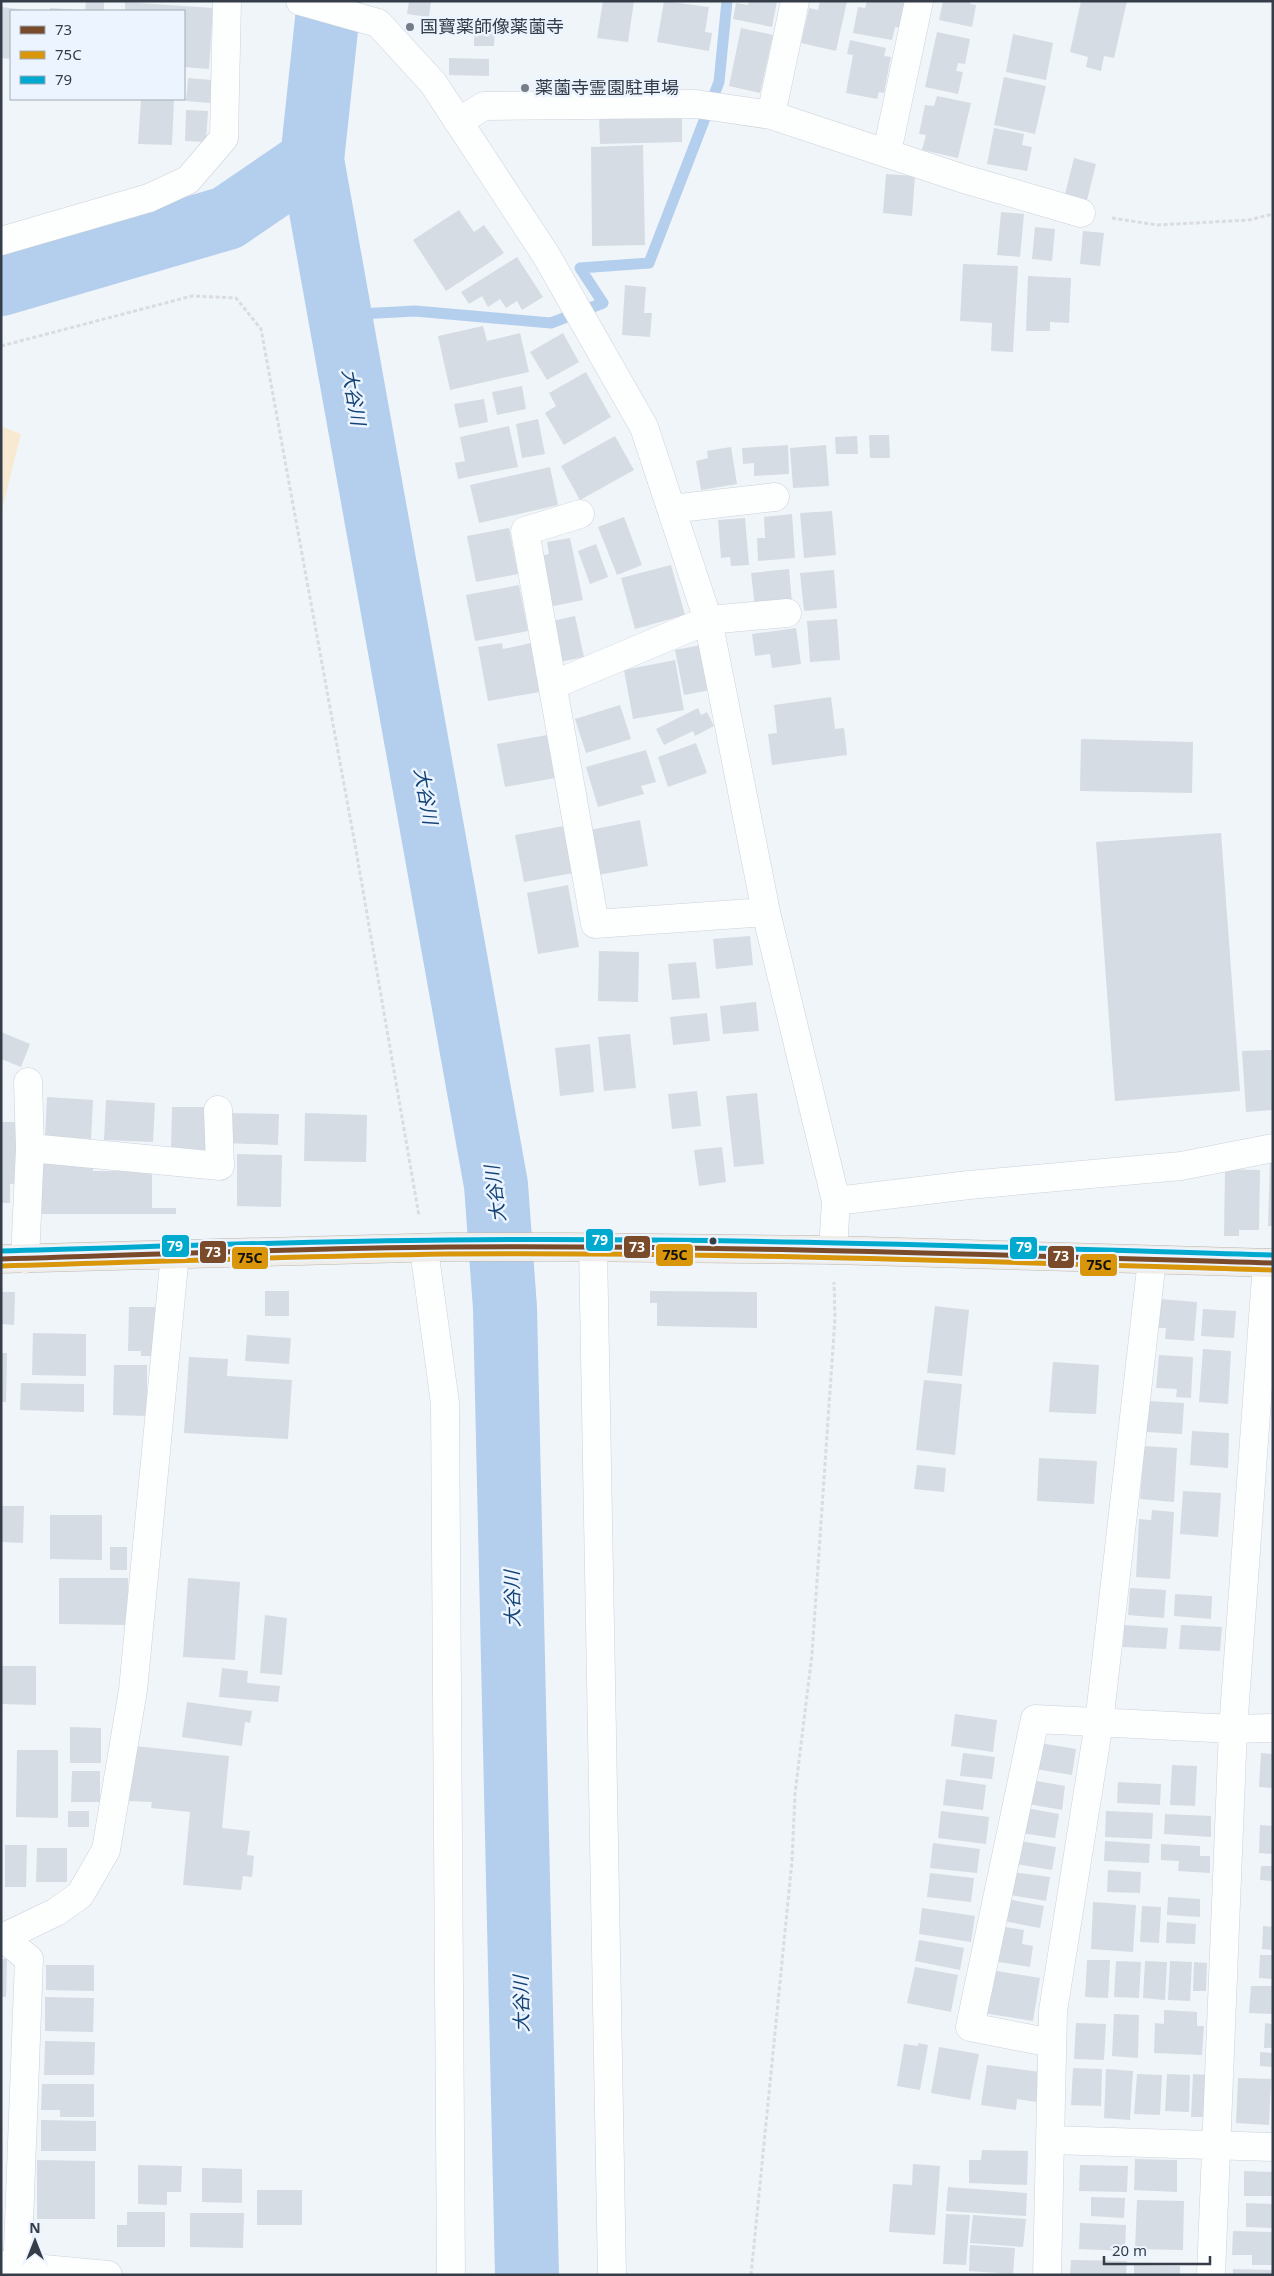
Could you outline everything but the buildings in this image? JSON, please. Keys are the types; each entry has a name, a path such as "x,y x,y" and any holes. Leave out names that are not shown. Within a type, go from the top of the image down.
{"main road":[{"path":"13,1259 435,1248 581,1247 833,1250 1270,1263"}],"street":[{"path":"1,241 149,198 188,180 224,138 228,1"},
{"path":"300,1 379,12 433,83 546,255 644,427 708,620 766,912 836,1201 833,1250"},
{"path":"771,115 795,1"},
{"path":"887,152 919,1"},
{"path":"458,122 484,106 696,104 771,115 964,179 1081,213"},
{"path":"671,509 775,497"},
{"path":"580,514 525,531 595,924 766,912"},
{"path":"553,685 708,620 787,612"},
{"path":"13,1259 30,1148 28,1082"},
{"path":"30,1148 220,1166 218,1110"},
{"path":"836,1201 969,1185 1181,1166 1273,1148"},
{"path":"581,1247 612,2275"},
{"path":"435,1248 444,1403 451,2275"},
{"path":"108,2275 12,2269 12,2096 29,1959 3,1937 56,1912 80,1894 106,1850 133,1690 175,1254"},
{"path":"1047,2275 1053,2012 1099,1723 1152,1260"},
{"path":"1211,2275 1233,1729 1270,1263"},
{"path":"1052,2043 970,2027 1035,1719 1233,1729 1273,1728"},
{"path":"1051,2140 1273,2147"}],"path":[{"path":"1081,213 1157,225 1249,220 1273,214"},
{"path":"1,346 192,296 236,298 261,329 356,850 435,1248"},
{"path":"751,2275 792,1861 795,1794 812,1654 835,1318 833,1250"}],"shaded area":[{"path":"1,426 21,434 1,514"}],"waterway":[{"name":"大谷川","path":"329,1 312,160 496,1185 505,1308 527,2275"},
{"path":"341,315 415,311 551,323 603,303 580,268 649,263 719,82 727,1"},
{"name":"大谷川","path":"1,284 227,218 312,160"}],"transit line":[{"name":"79","path":"1,1251 336,1242 551,1239 860,1243 1273,1255"},
{"name":"73","path":"1,1259 336,1249 551,1247 860,1251 1273,1263"},
{"name":"75C","path":"1,1266 336,1256 551,1254 860,1258 1273,1270"}],"place":[{"name":"国寶薬師像薬薗寺","path":"410,27"},
{"name":"薬薗寺霊園駐車場","path":"525,88"}]}
